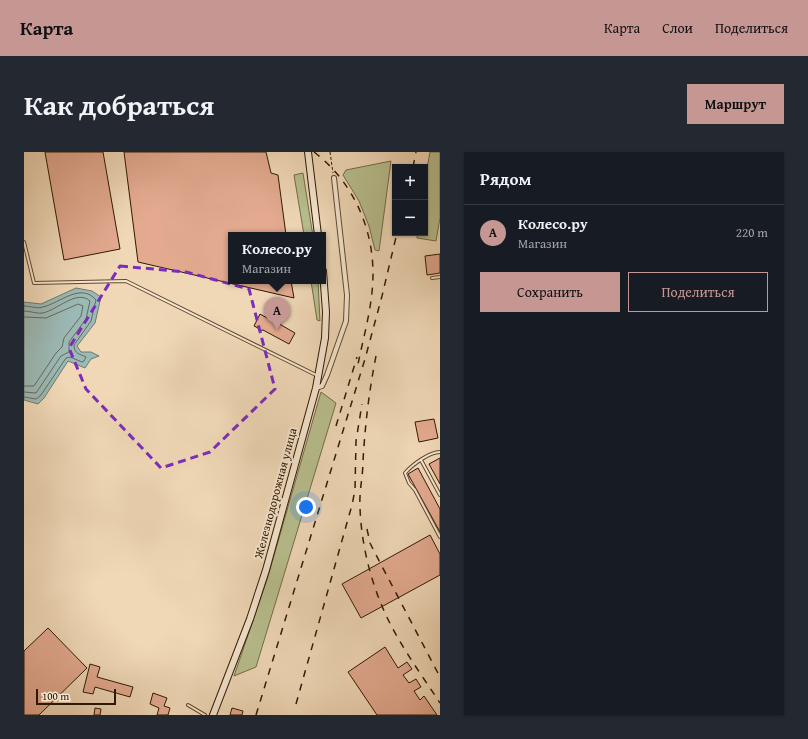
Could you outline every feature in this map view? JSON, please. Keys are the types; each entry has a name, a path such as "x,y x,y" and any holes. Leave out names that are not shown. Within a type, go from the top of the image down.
{"main road":[{"path":"308,152 318,232"},
{"name":"Железнодорожная улица","path":"213,715 250,619 266,570 316,388 324,350 326,312 324,284"}],"street":[{"path":"316,388 322,386 327,375 346,321 348,295 334,178"}],"lane":[{"path":"24,242 34,283 126,281 319,376"},
{"path":"432,278 440,277"},
{"path":"440,452 435,452 421,460 411,466 405,473 408,483 415,490 440,537"},
{"path":"421,460 440,495"},
{"path":"188,705 205,715"}],"path":[{"path":"330,152 334,178"}],"highlighted area":[{"path":"120,266 186,272 249,289 275,389 210,452 161,468 86,389 69,348"}],"green space":[{"path":"430,152 440,152 440,218 436,241 417,238 417,236 428,236 428,164"},
{"path":"391,161 379,251 375,250 369,226 359,201 343,175 346,170"},
{"path":"303,173 313,232 304,232 294,175"},
{"path":"311,284 318,284 320,321 317,320"},
{"path":"321,392 336,403 256,667 234,676 267,580"}],"water":[{"path":"76,288 92,291 101,297 95,323 77,346 81,352 91,352 99,356 91,359 85,368 68,361 44,398 38,404 24,400 24,302 41,304"}],"building":[{"path":"45,152 103,152 120,249 64,260"},
{"path":"124,152 266,152 271,173 278,175 286,232 228,232 228,283 138,262"},
{"path":"440,254 440,273 427,275 425,256"},
{"path":"233,284 292,284 294,298"},
{"path":"260,314 269,319 271,315 278,318 276,322 295,333 289,344 263,330 259,331 258,328 254,326"},
{"path":"434,419 438,438 419,442 415,422"},
{"path":"440,458 440,484 429,464"},
{"path":"418,468 440,509 440,532 408,474"},
{"path":"430,535 440,554 440,575 361,618 342,584"},
{"path":"48,628 87,668 39,715 24,715 24,651"},
{"path":"385,647 398,668 407,662 412,669 403,675 409,683 416,679 421,687 414,691 420,700 424,696 437,715 377,715 348,672"},
{"path":"90,664 100,667 97,677 133,687 130,697 95,687 93,694 83,692"},
{"path":"153,693 167,698 164,706 170,708 168,715 157,715 159,708 150,704"},
{"path":"95,708 101,709 100,715 94,715"},
{"path":"232,708 243,711 242,715 230,715"}],"railway":[{"path":"314,152 339,177 349,191 358,206 369,239 373,274 372,297 358,364"},
{"path":"414,164 416,152"},
{"path":"256,715 365,359 396,236"},
{"path":"376,356 368,408 360,496 364,547 375,587 385,613 411,659 440,703"},
{"path":"336,426 357,357"},
{"path":"296,704 352,505 355,490 356,441 362,404"},
{"path":"367,529 370,543 440,677"}],"place":[{"name":"Колесо.ру","path":"277,330"}]}
